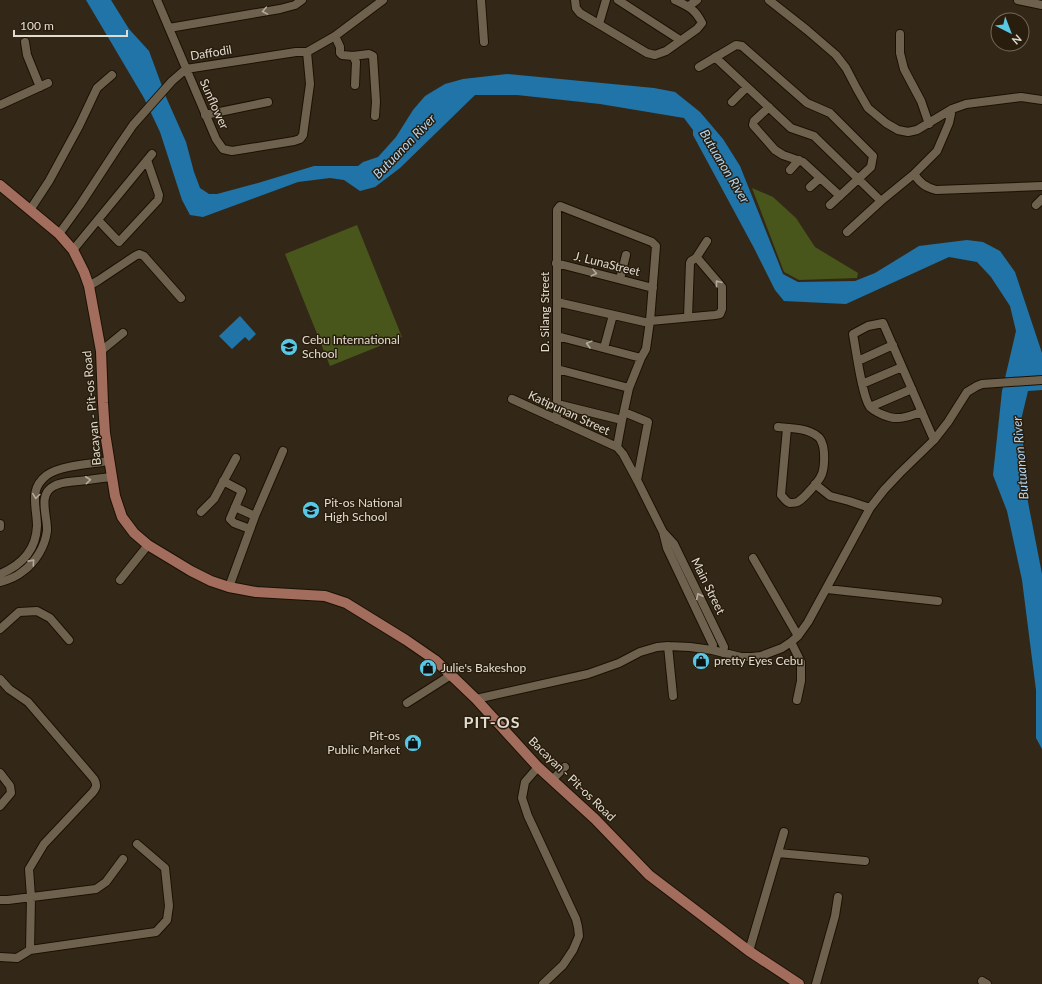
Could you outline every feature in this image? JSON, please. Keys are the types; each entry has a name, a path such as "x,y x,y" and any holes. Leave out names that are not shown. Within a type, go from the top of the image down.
{"main road":[{"name":"Bacayan - Pit-os Road","path":"0,185 59,234 73,250 84,272 89,286 101,351 103,403 109,461 115,496 122,517 134,533 148,545 191,571 211,581 229,587 256,592 325,596 346,603 406,640 435,660 476,699 538,767 595,819 649,875 749,952 799,984"}],"street":[{"name":"Sunflower","path":"156,0 205,115 216,139 223,149 232,151 300,139 303,135 310,84 307,52"},
{"path":"169,28 280,9 295,5 302,0"},
{"name":"Daffodil","path":"59,234 133,125 172,81 186,69 296,52 307,52 335,36 383,0"},
{"path":"481,0 484,42"},
{"path":"575,0 576,8 580,13 647,53 655,55 666,51 697,29 702,23 689,6 675,0"},
{"path":"599,24 606,0"},
{"path":"618,0 680,40"},
{"path":"689,6 697,0"},
{"path":"769,0 836,55 846,68 868,108 886,123 898,130 908,132 917,130 952,109 966,104 1021,97 1042,100"},
{"path":"1018,0 1042,5"},
{"path":"900,34 900,53 904,69 921,102 929,124"},
{"path":"335,36 342,55 353,56 369,54 373,56 376,102 375,116"},
{"path":"0,106 44,85 27,55 26,42"},
{"path":"699,67 736,45 742,46 807,103 830,113 872,156 871,167 830,205"},
{"path":"353,56 356,62 355,85"},
{"path":"715,57 791,128 814,136 881,201"},
{"path":"30,210 49,181 79,126 97,88 112,75"},
{"path":"732,102 747,87"},
{"path":"205,115 268,102"},
{"path":"769,107 754,121 753,125 775,150 783,156 803,162 840,196"},
{"path":"847,232 914,174 937,151 949,123 952,109"},
{"path":"73,250 150,157 159,195 158,200 119,242 98,220"},
{"path":"790,170 799,160"},
{"path":"914,174 920,183 927,188 936,190 1042,186"},
{"path":"810,187 820,178"},
{"name":"D. Silang Street","path":"557,420 556,263 557,210 560,206 655,244 653,288"},
{"path":"688,317 690,263 696,258 707,241"},
{"path":"89,286 139,254 144,256 181,298"},
{"path":"620,279 626,255"},
{"path":"557,302 649,322 720,314 722,309 722,288 696,258"},
{"name":"J. LunaStreet","path":"556,263 653,288"},
{"path":"617,447 629,388 646,349 653,288"},
{"path":"604,348 614,315"},
{"path":"922,412 896,418 884,415 870,407 862,384 853,334 868,326 883,323 912,389 922,412 934,440"},
{"path":"101,351 123,333"},
{"path":"556,336 641,358"},
{"path":"858,361 893,346"},
{"path":"862,384 902,367"},
{"path":"557,369 629,388"},
{"path":"476,699 588,674 619,663 640,652 657,647 690,647 712,650 741,657 752,657 761,656 772,652 791,642 798,636 808,622 870,508 889,485 934,440 948,422 967,392 982,384 1042,380"},
{"path":"870,407 912,389"},
{"name":"Katipunan Street","path":"512,399 617,447"},
{"path":"557,404 622,420"},
{"path":"624,412 648,422 637,480"},
{"path":"782,427 806,430 816,435 822,441 824,453 823,470 821,476 815,484 799,501 789,503 786,502 781,495 782,427"},
{"name":"Main Street","path":"617,447 623,454 663,532 667,548 713,645 712,650"},
{"path":"229,587 255,516 283,451"},
{"path":"201,512 214,499 236,458"},
{"path":"0,579 28,554 32,547 37,526 35,492 40,482 48,475 60,469 109,461"},
{"path":"60,469 64,482"},
{"path":"0,579 13,577 22,572 38,556 44,543 47,529 45,498 48,490 64,482 112,477"},
{"path":"223,481 242,491 230,519 234,523 250,529"},
{"path":"815,484 830,496 870,508"},
{"path":"235,507 255,516"},
{"name":"Main Street","path":"663,532 674,544 724,647 723,653"},
{"path":"120,580 148,545"},
{"path":"752,558 798,636"},
{"path":"827,589 938,601"},
{"path":"0,629 19,612 37,611 50,618 69,640"},
{"path":"791,642 801,662 801,681 797,700"},
{"path":"668,646 673,696"},
{"path":"407,703 451,675"},
{"path":"0,679 10,689 28,702 96,783 96,789 44,844 30,869 30,950"},
{"path":"538,767 525,782 522,798 528,816 576,919 579,936 573,950 563,965 543,984"},
{"path":"552,780 565,767"},
{"path":"0,773 10,786 11,792 0,806"},
{"path":"749,952 784,832"},
{"path":"0,957 16,958 30,950 156,932 167,920 169,906 164,868 137,844"},
{"path":"778,853 865,861"},
{"path":"0,900 96,889 106,882 123,859"},
{"path":"816,984 835,916 838,897"}],"green space":[{"path":"752,188 773,197 796,218 815,247 858,273 857,278 799,280 784,272"},
{"path":"357,225 402,337 330,366 285,254"}],"water":[{"name":"Butuanon River","path":"86,0 111,0 129,29 149,51 166,97 186,142 200,188 209,194 217,194 314,166 358,166 363,162 378,157 396,137 413,110 425,96 445,84 463,79 507,74 654,88 675,92 700,112 723,139 740,166 783,274 798,282 855,281 875,273 919,246 967,240 983,242 1000,251 1015,272 1042,353 1042,390 1028,391 1021,420 1028,502 1042,574 1042,749 1036,738 1036,690 1022,580 1007,511 993,475 1002,391 1016,331 1010,306 991,277 977,262 949,257 846,304 784,301 775,290 693,135 693,130 684,118 600,104 517,95 475,95 400,168 375,187 360,191 344,180 330,178 298,182 203,217 190,215 182,200 160,132 144,98"},
{"path":"240,316 256,334 249,341 245,337 232,349 219,336"}],"place":[{"name":"Cebu International School","path":"289,347"},
{"name":"Pit-os National High School","path":"311,510"},
{"name":"pretty Eyes Cebu","path":"701,661"},
{"name":"Julie's Bakeshop","path":"428,668"},
{"name":"Pit-os Public Market","path":"413,743"}],"district":[{"name":"PIT-OS","path":"492,722"}]}
